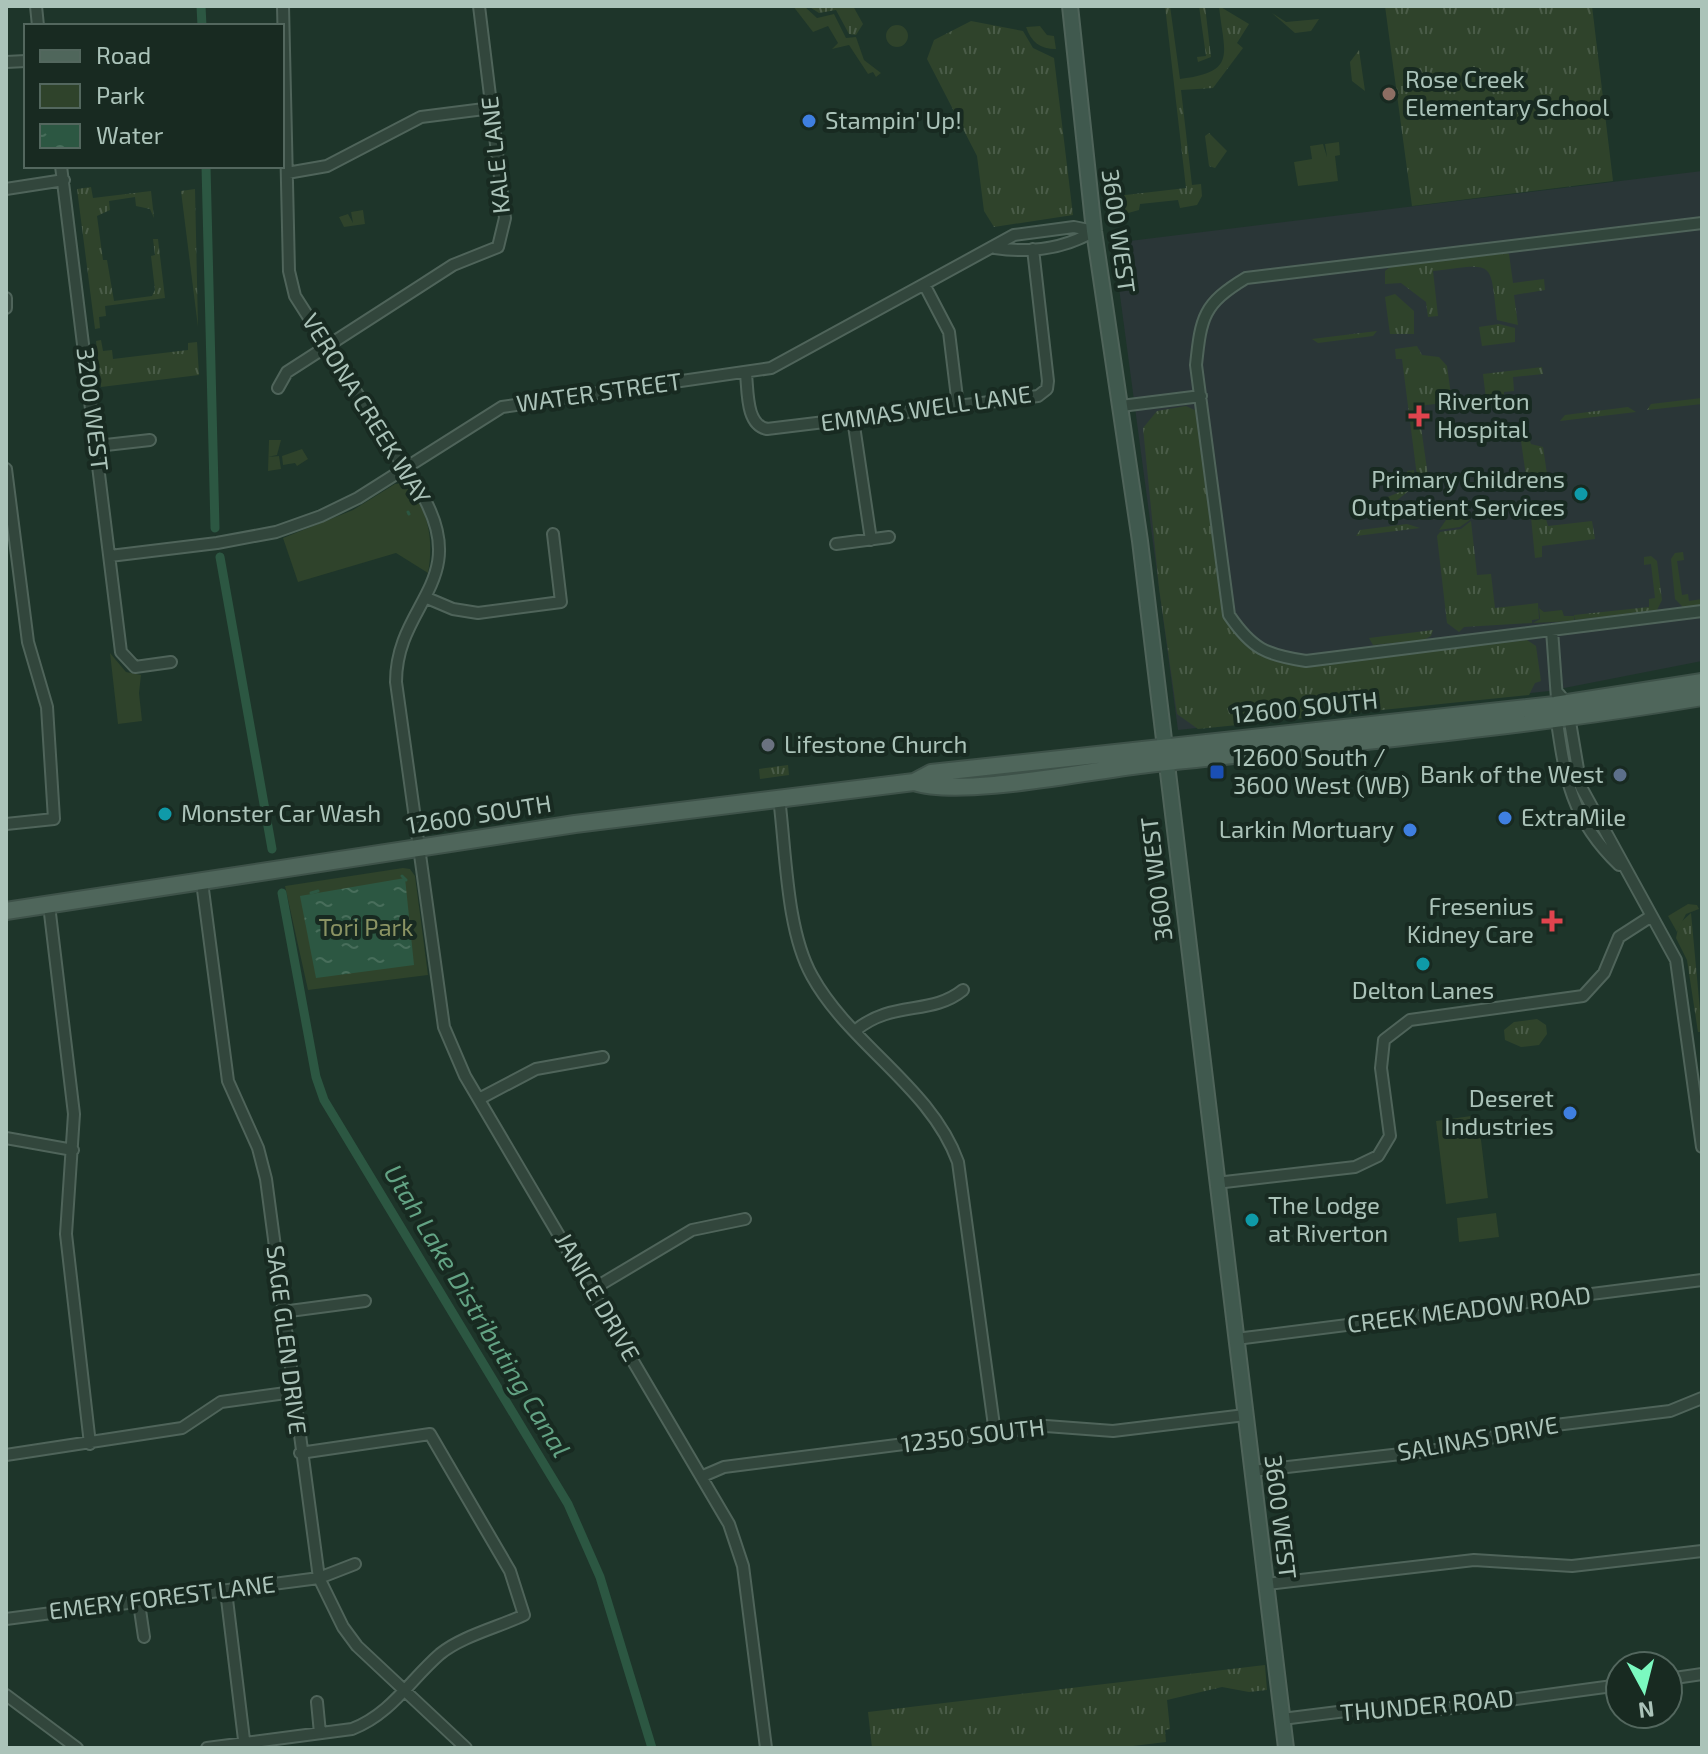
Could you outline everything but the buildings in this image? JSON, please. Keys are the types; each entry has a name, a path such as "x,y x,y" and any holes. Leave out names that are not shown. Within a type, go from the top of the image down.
{"main road":[{"name":"3600 WEST","path":"1070,6 1094,231 1121,406 1286,1748"},
{"name":"12600 SOUTH","path":"1562,708 1702,682"},
{"name":"12600 SOUTH","path":"6,911 420,848 779,798 914,782 932,788 1164,755 1562,708 1702,697"}],"street":[{"name":"KALE LANE","path":"325,347 453,265 498,247 505,218 479,6"},
{"name":"VERONA CREEK WAY","path":"284,48 289,271 295,296 405,468 435,519 440,541 440,561 427,598 410,621 396,660 420,848"},
{"path":"287,173 327,166 421,117 492,108"},
{"name":"3200 WEST","path":"61,168 121,652 135,667 171,662"},
{"path":"6,189 64,180"},
{"path":"1702,223 1246,278 1217,295 1200,325 1196,365 1229,615 1246,640 1273,656 1306,661 1702,611"},
{"name":"WATER STREET","path":"110,556 276,532 358,498 502,407 527,400 746,374 771,368 1014,235 1074,227 1094,231"},
{"path":"995,248 1033,249 1072,244 1094,231"},
{"name":"EMMAS WELL LANE","path":"746,374 753,419 759,427 772,429 1034,397 1047,389 1033,249"},
{"path":"925,286 949,332 958,406"},
{"path":"6,298 6,308"},
{"path":"278,388 287,372 325,347"},
{"path":"1121,406 1201,396"},
{"path":"853,419 871,540"},
{"path":"97,446 150,440"},
{"path":"6,469 28,642 47,707 54,819 6,824"},
{"path":"427,598 465,612 561,602 553,534"},
{"path":"836,544 889,537"},
{"path":"1552,630 1568,791 1593,839 1624,871"},
{"path":"1562,708 1575,747 1581,787 1624,871 1676,960 1702,1147"},
{"path":"779,798 802,952 819,987 940,1127 958,1162 995,1433"},
{"name":"JANICE DRIVE","path":"420,848 441,1014 453,1052 703,1476 723,1511 740,1552 766,1748"},
{"name":"SAGE GLEN DRIVE","path":"202,882 228,1081 258,1148 266,1179 319,1578 343,1627 357,1646 466,1748"},
{"path":"49,905 74,1114 66,1234 90,1444"},
{"path":"1216,1183 1355,1167 1378,1156 1390,1136 1381,1068 1384,1040 1410,1020 1583,996 1604,973 1619,937 1650,917"},
{"path":"856,1030 882,1013 940,1003 963,990"},
{"path":"479,1099 536,1069 603,1057"},
{"path":"6,1138 73,1150"},
{"path":"593,1289 692,1230 745,1219"},
{"name":"CREEK MEADOW ROAD","path":"1236,1339 1702,1280"},
{"path":"282,1312 365,1301"},
{"path":"6,1455 189,1426 221,1402 293,1392"},
{"name":"SALINAS DRIVE","path":"1252,1471 1436,1450 1539,1427 1670,1411 1702,1398"},
{"name":"12350 SOUTH","path":"703,1476 724,1467 1057,1426 1113,1431 1245,1415"},
{"path":"207,1748 245,1746 352,1729 369,1723 404,1693 444,1651 524,1615 510,1571 430,1434 300,1453"},
{"path":"1267,1584 1474,1560 1572,1566 1702,1551"},
{"name":"EMERY FOREST LANE","path":"6,1619 319,1578 355,1564"},
{"path":"226,1591 245,1746"},
{"path":"139,1603 144,1637"},
{"name":"THUNDER ROAD","path":"1282,1719 1402,1704 1443,1709 1604,1687"},
{"path":"6,1695 77,1748"},
{"path":"317,1702 320,1733"}],"shaded area":[{"name":"Riverton Hospital","path":"1702,171 1702,661 1549,691 1178,730 1113,243"}],"green space":[{"path":"793,6 804,6 817,18 834,14 846,38 856,37 864,60 881,73 876,77 873,72 868,74 849,45 832,49 838,43 828,26 813,32"},
{"path":"808,6 853,6 863,24 856,35 849,34 836,10 819,13"},
{"path":"1165,6 1170,6 1180,79 1211,71 1223,58 1219,6 1249,24 1237,43 1243,48 1213,88 1181,90 1192,185 1201,184 1202,196 1197,205 1180,208 1178,200 1140,204 1139,210 1110,218 1108,197 1186,188"},
{"path":"1199,6 1205,6 1211,57 1198,62 1197,57 1206,56"},
{"path":"1385,6 1592,6 1613,181 1412,206"},
{"path":"1272,13 1286,22 1319,19 1311,31 1295,33"},
{"path":"971,21 1023,31 1033,48 1054,58 1073,215 994,227 984,211 977,156 927,59 934,40"},
{"path":"893,25 901,25 908,36 901,47 893,47 886,40 886,32"},
{"path":"1040,26 1047,35 1054,36 1056,49 1037,44 1026,27"},
{"path":"1359,50 1365,91 1352,81 1350,62"},
{"path":"1209,133 1227,151 1215,168 1209,166 1205,136"},
{"path":"1339,142 1340,155 1335,156 1338,181 1298,186 1294,162 1312,159 1310,146 1323,144 1327,157 1325,144"},
{"path":"91,187 93,198 151,191 154,218 150,209 136,206 135,197 109,201 110,210 97,216 103,260 107,260 114,301 152,296 155,290 151,256 155,255 153,239 158,239 165,298 105,306 106,316 99,317 100,328 95,329 77,189"},
{"path":"195,189 198,327 181,191"},
{"path":"363,210 365,224 344,227 339,217 348,214 353,223 351,212"},
{"path":"1504,252 1509,254 1513,283 1544,279 1545,290 1514,295 1518,325 1497,320 1490,275 1479,267 1433,271 1438,316 1428,317 1426,302 1401,283 1385,284 1385,271 1390,267"},
{"path":"1395,294 1414,311 1414,334 1390,334 1385,297"},
{"path":"1499,324 1515,328 1515,342 1482,346 1479,327"},
{"path":"1377,331 1373,336 1318,343 1312,339"},
{"path":"101,340 103,351 112,350 113,359 188,350 188,343 197,342 199,375 101,387 96,341"},
{"path":"1417,346 1422,355 1439,357 1447,366 1452,402 1418,406 1429,483 1418,484 1402,359 1396,359 1395,349"},
{"path":"1542,367 1543,374 1513,377 1514,391 1504,392 1504,397 1486,399 1483,374"},
{"path":"1702,398 1702,404 1647,410 1651,404"},
{"path":"1186,406 1199,412 1221,596 1233,626 1249,646 1272,659 1303,667 1527,640 1536,646 1541,681 1535,683 1529,695 1198,729 1177,714 1159,588 1143,428 1157,411"},
{"path":"1628,407 1636,412 1560,421 1565,415"},
{"path":"1527,433 1531,444 1543,447 1547,474 1526,476 1520,434"},
{"path":"269,440 281,440 277,455 268,457"},
{"path":"302,449 308,459 297,466 295,463 283,465 282,456"},
{"path":"279,456 281,469 268,471 268,457"},
{"path":"1414,470 1416,485 1380,514 1355,516 1353,512 1383,508 1383,499 1402,491 1407,471"},
{"path":"403,483 419,502 428,524 428,573 396,553 298,582 283,538 353,510 395,484"},
{"path":"1427,499 1431,518 1409,510 1418,500"},
{"path":"1542,505 1548,526 1592,521 1595,539 1542,546 1542,557 1535,558 1530,507"},
{"path":"1470,514 1470,520 1460,527 1439,530 1448,517"},
{"path":"1471,521 1477,575 1491,574 1495,608 1538,603 1539,619 1532,620 1532,623 1464,627 1459,632 1447,623 1437,536 1440,532 1461,529"},
{"path":"1407,524 1420,528 1356,536 1360,530"},
{"path":"1683,552 1684,560 1677,561 1682,595 1688,594 1689,601 1702,599 1702,605 1683,607 1675,599 1671,559 1675,553"},
{"path":"1651,556 1657,561 1662,600 1657,610 1575,620 1574,615 1649,607 1649,599 1655,598 1651,564 1644,565 1644,557"},
{"path":"1539,608 1544,612 1562,610 1564,616 1574,616 1574,621 1533,623 1540,619"},
{"path":"1433,630 1431,636 1424,640 1373,645 1369,638"},
{"path":"110,653 126,672 141,675 142,721 118,724"},
{"path":"788,765 789,775 760,779 759,769"},
{"name":"Tori Park","path":"410,869 415,876 428,975 308,990 285,886"},
{"path":"1688,904 1697,905 1699,909 1686,914 1677,932 1668,916"},
{"path":"1691,913 1702,1032 1698,1032 1687,960 1676,938 1679,924"},
{"path":"1537,1019 1546,1025 1547,1034 1539,1045 1521,1047 1505,1040 1504,1030 1514,1022"},
{"path":"1478,1115 1488,1198 1446,1204 1436,1121"},
{"path":"1496,1213 1499,1237 1459,1242 1457,1218"},
{"path":"1265,1665 1267,1690 1249,1692 1222,1687 1167,1700 1170,1729 1165,1730 1166,1742 1116,1748 872,1748 868,1712"}],"water":[{"name":"Tori Park","path":"405,878 414,965 316,978 300,896"}],"waterway":[{"name":"Utah Lake Distributing Canal","path":"201,6 202,24"},
{"name":"Utah Lake Distributing Canal","path":"206,168 215,528"},
{"name":"Utah Lake Distributing Canal","path":"220,557 272,849"},
{"path":"402,876 406,880"},
{"path":"311,893 318,891"},
{"name":"Utah Lake Distributing Canal","path":"282,893 316,1077 324,1100 568,1504 600,1577 652,1748"}],"place":[{"name":"Rose Creek Elementary School","path":"1389,94"},
{"name":"Stampin' Up!","path":"809,121"},
{"name":"Riverton Hospital","path":"1419,416"},
{"name":"Primary Childrens Outpatient Services","path":"1581,494"},
{"name":"Lifestone Church","path":"768,745"},
{"name":"12600 South / 3600 West (WB)","path":"1217,772"},
{"name":"Bank of the West","path":"1620,775"},
{"name":"Monster Car Wash","path":"165,814"},
{"name":"ExtraMile","path":"1505,818"},
{"name":"Larkin Mortuary","path":"1410,830"},
{"name":"Fresenius Kidney Care","path":"1552,921"},
{"name":"Delton Lanes","path":"1423,964"},
{"name":"Deseret Industries","path":"1570,1113"},
{"name":"The Lodge at Riverton","path":"1252,1220"}]}
